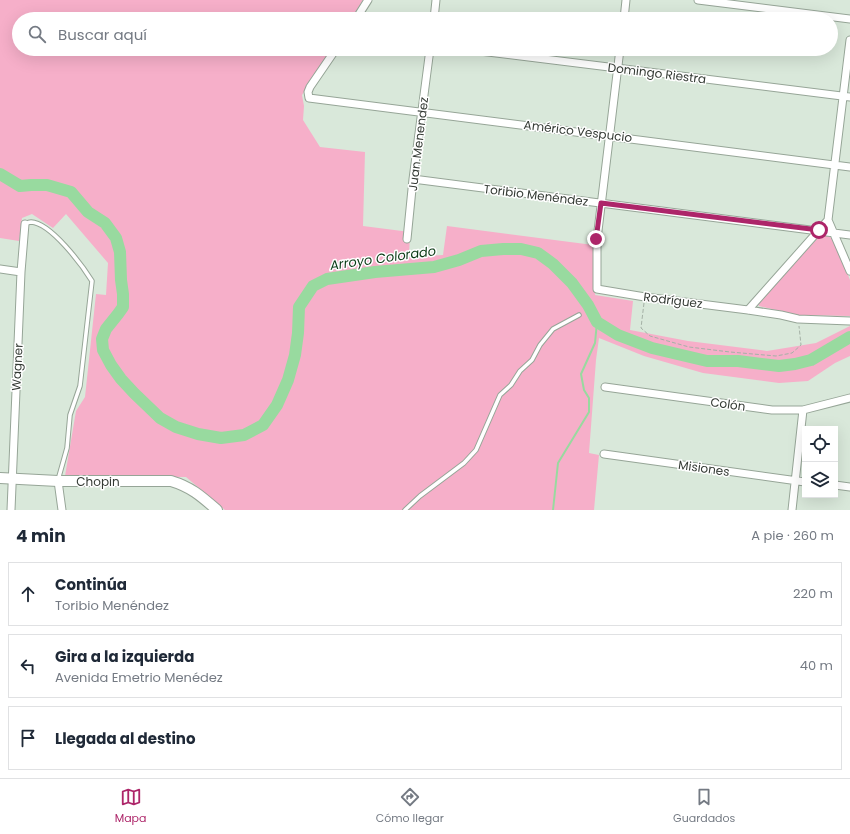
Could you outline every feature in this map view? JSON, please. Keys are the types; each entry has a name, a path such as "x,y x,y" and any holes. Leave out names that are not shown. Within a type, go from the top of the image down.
{"street":[{"path":"360,12 368,0"},
{"path":"435,12 436,0"},
{"path":"625,12 626,0"},
{"path":"698,0 794,12"},
{"path":"838,18 850,19"},
{"path":"850,40 846,96 828,220 850,271"},
{"name":"Américo Vespucio","path":"331,56 310,87 309,98 609,135 850,167"},
{"name":"Juan Menendez","path":"407,239 421,112 429,56"},
{"name":"Domingo Riestra","path":"520,56 846,96"},
{"path":"601,203 619,56"},
{"name":"Toribio Menéndez","path":"413,179 850,235"},
{"name":"Rodríguez","path":"601,203 596,239 596,287 599,290 748,310 798,319 850,320"},
{"path":"748,310 828,220"},
{"name":"Wagner","path":"11,510 21,272 25,224"},
{"path":"0,269 21,272"},
{"name":"Colón","path":"605,387 772,410 803,410 850,398"},
{"path":"792,510 803,410"},
{"name":"Misiones","path":"604,454 802,482"},
{"name":"Chopin","path":"0,478 58,481 171,481 195,491 213,508"},
{"path":"58,481 62,510"},
{"path":"838,485 850,487"}],"lane":[{"path":"25,224 32,222 48,229 79,262 92,281 80,386 70,415 67,448 58,481"},
{"path":"405,510 420,496 464,463 476,450 500,395 511,385 520,371 532,360 540,345 553,329 579,315"}],"path":[{"path":"645,297 641,328 650,336 689,347 776,356 792,353 801,345 798,319"}],"shaded area":[{"path":"0,0 363,0 355,12 12,12 12,56 327,56 302,95 304,106 303,120 320,147 365,152 363,226 410,232 409,257 443,255 447,226 601,246 595,295 633,301 630,330 688,341 767,351 816,343 850,326 850,356 835,363 808,381 779,383 703,373 644,356 599,338 589,453 599,455 594,510 225,510 186,477 65,476 76,411 85,397 96,294 106,295 108,263 66,214 53,228 32,214 22,218 19,241 0,238"},
{"path":"825,235 832,238 836,244 850,280 850,316 798,315 759,306 757,302 818,238"}],"waterway":[{"name":"Arroyo Colorado","path":"0,174 20,186 47,185 71,192 88,212 105,223 116,238 120,252 123,307 106,329 102,339 103,350 121,379 160,418 176,427 198,434 221,438 244,435 263,425 277,405 288,380 295,355 299,307 313,286 327,279 375,272 434,267 459,260 481,251 521,249 538,253 553,264 572,283 588,305 597,322 618,335 652,348 707,361 738,361 779,366 795,364 811,360 850,337"},
{"path":"553,510 558,463 589,412 589,398 584,390 581,374 595,343 597,322"}],"route":[{"path":"596,239 601,203 819,230"}]}
